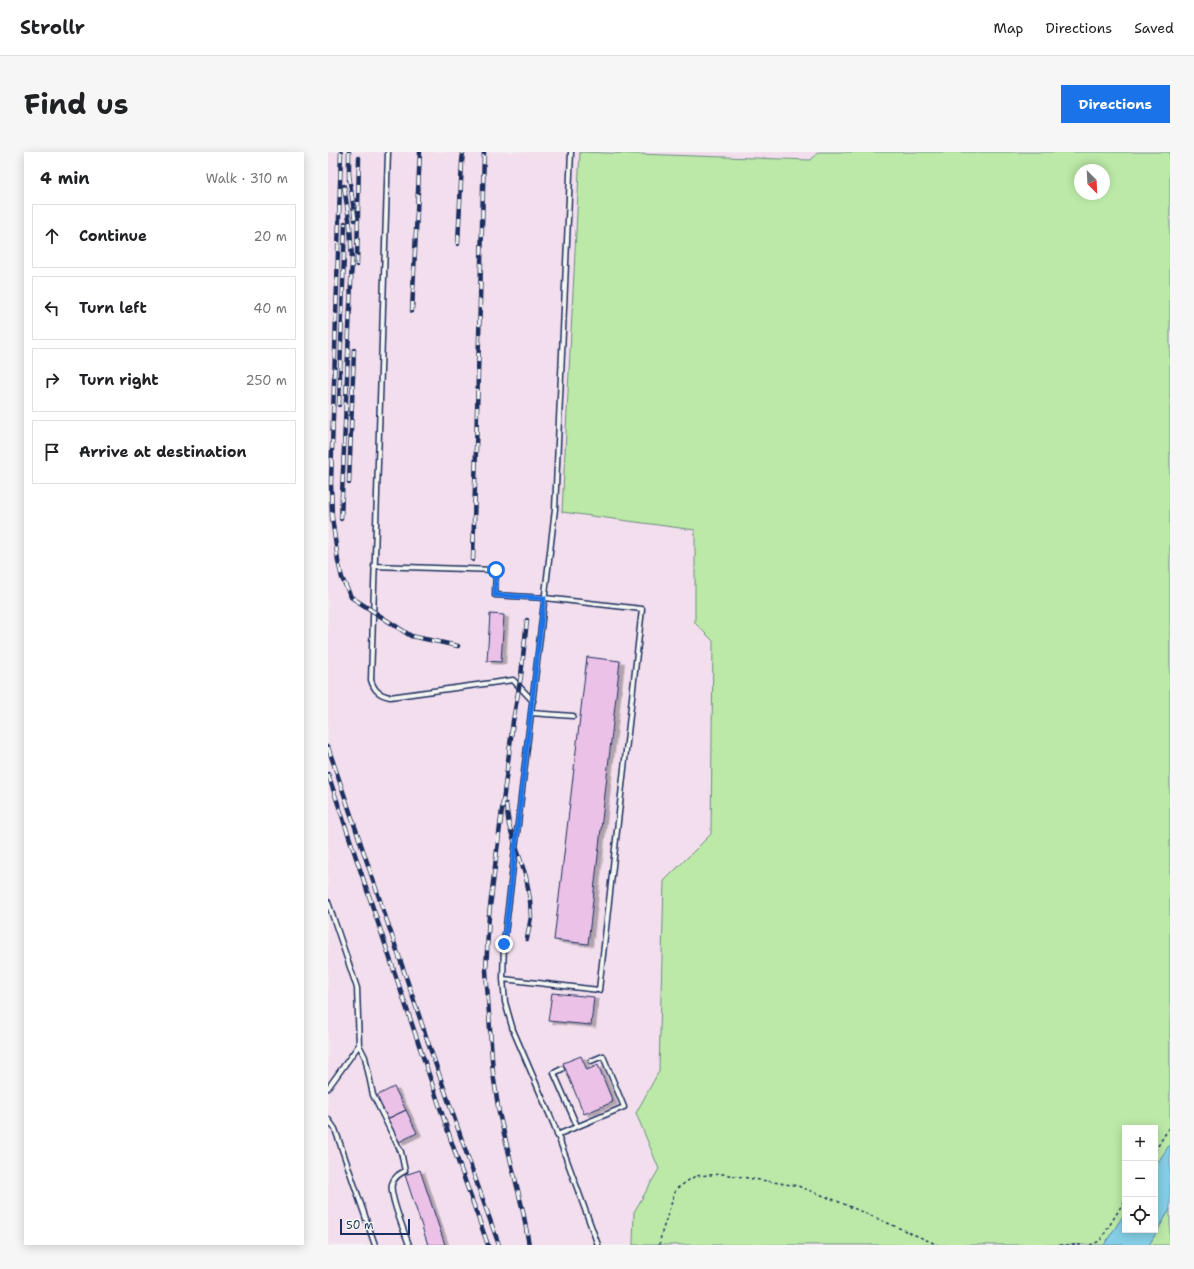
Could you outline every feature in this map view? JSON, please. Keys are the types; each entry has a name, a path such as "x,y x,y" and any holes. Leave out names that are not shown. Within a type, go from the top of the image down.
{"lane":[{"path":"388,152 371,680 373,687 377,692 383,696 390,697 513,680 533,701"},
{"path":"570,152 555,509 504,944 503,979 505,1002 514,1030 557,1135 598,1245"},
{"path":"374,566 496,570 495,595 544,598 642,609 598,990 503,979"},
{"path":"531,712 573,716"},
{"path":"328,902 357,988 359,1045 365,1057 373,1095 401,1152 405,1171 396,1176 392,1185 392,1195 409,1245"},
{"path":"328,1088 359,1045"},
{"path":"557,1135 624,1106 603,1056 591,1061"},
{"path":"562,1069 554,1073 577,1126"},
{"path":"328,1119 335,1129 375,1245"}],"path":[{"path":"1158,1146 1170,1126"},
{"path":"659,1245 676,1189 695,1176 723,1174 798,1186 837,1201 938,1245"},
{"path":"1090,1245 1100,1240 1122,1205"},
{"path":"1060,1245 1081,1245"}],"shaded area":[{"path":"328,152 818,152 811,160 580,153 695,530 695,623 713,641 711,834 664,881 659,1071 636,1113 659,1169 634,1212 633,1245 328,1245"}],"green space":[{"path":"580,152 811,160 818,152 1170,152 1170,1144 1158,1162 1158,1125 1122,1125 1122,1218 1104,1245 633,1245 634,1212 659,1169 636,1113 659,1071 664,881 711,834 713,641 695,623 695,530 562,512"},
{"path":"1170,1209 1170,1245 1149,1245 1156,1233 1158,1233 1158,1230"}],"water":[{"path":"1170,1144 1170,1209 1158,1230 1158,1197 1158,1162"},
{"path":"1122,1218 1122,1233 1156,1233 1149,1245 1104,1245"}],"building":[{"path":"490,614 504,615 501,662 487,661"},
{"path":"587,657 620,661 588,944 554,940"},
{"path":"552,993 594,997 591,1025 548,1021"},
{"path":"581,1056 587,1070 598,1065 613,1102 584,1114 563,1063"},
{"path":"394,1087 406,1110 387,1119 376,1096"},
{"path":"406,1110 417,1133 399,1142 387,1119"},
{"path":"420,1170 445,1245 428,1245 405,1175"}],"railway":[{"path":"341,152 331,483 332,517 342,578 351,597 411,636 458,646"},
{"path":"349,152 349,180"},
{"path":"412,311 420,152"},
{"path":"458,244 463,152"},
{"path":"473,560 484,152"},
{"path":"357,265 359,158"},
{"path":"349,174 355,220"},
{"path":"341,519 352,259 350,226 344,186"},
{"path":"339,405 345,223"},
{"path":"349,483 354,350"},
{"path":"527,620 521,676 513,721 489,915 486,970 493,1073 499,1113 523,1211 529,1245"},
{"path":"328,747 430,1048 499,1245"},
{"path":"328,774 458,1161 488,1245"},
{"path":"506,804 509,825 526,877 530,900 531,917 527,939"}],"route":[{"path":"496,570 495,595 544,598 504,944"}]}
